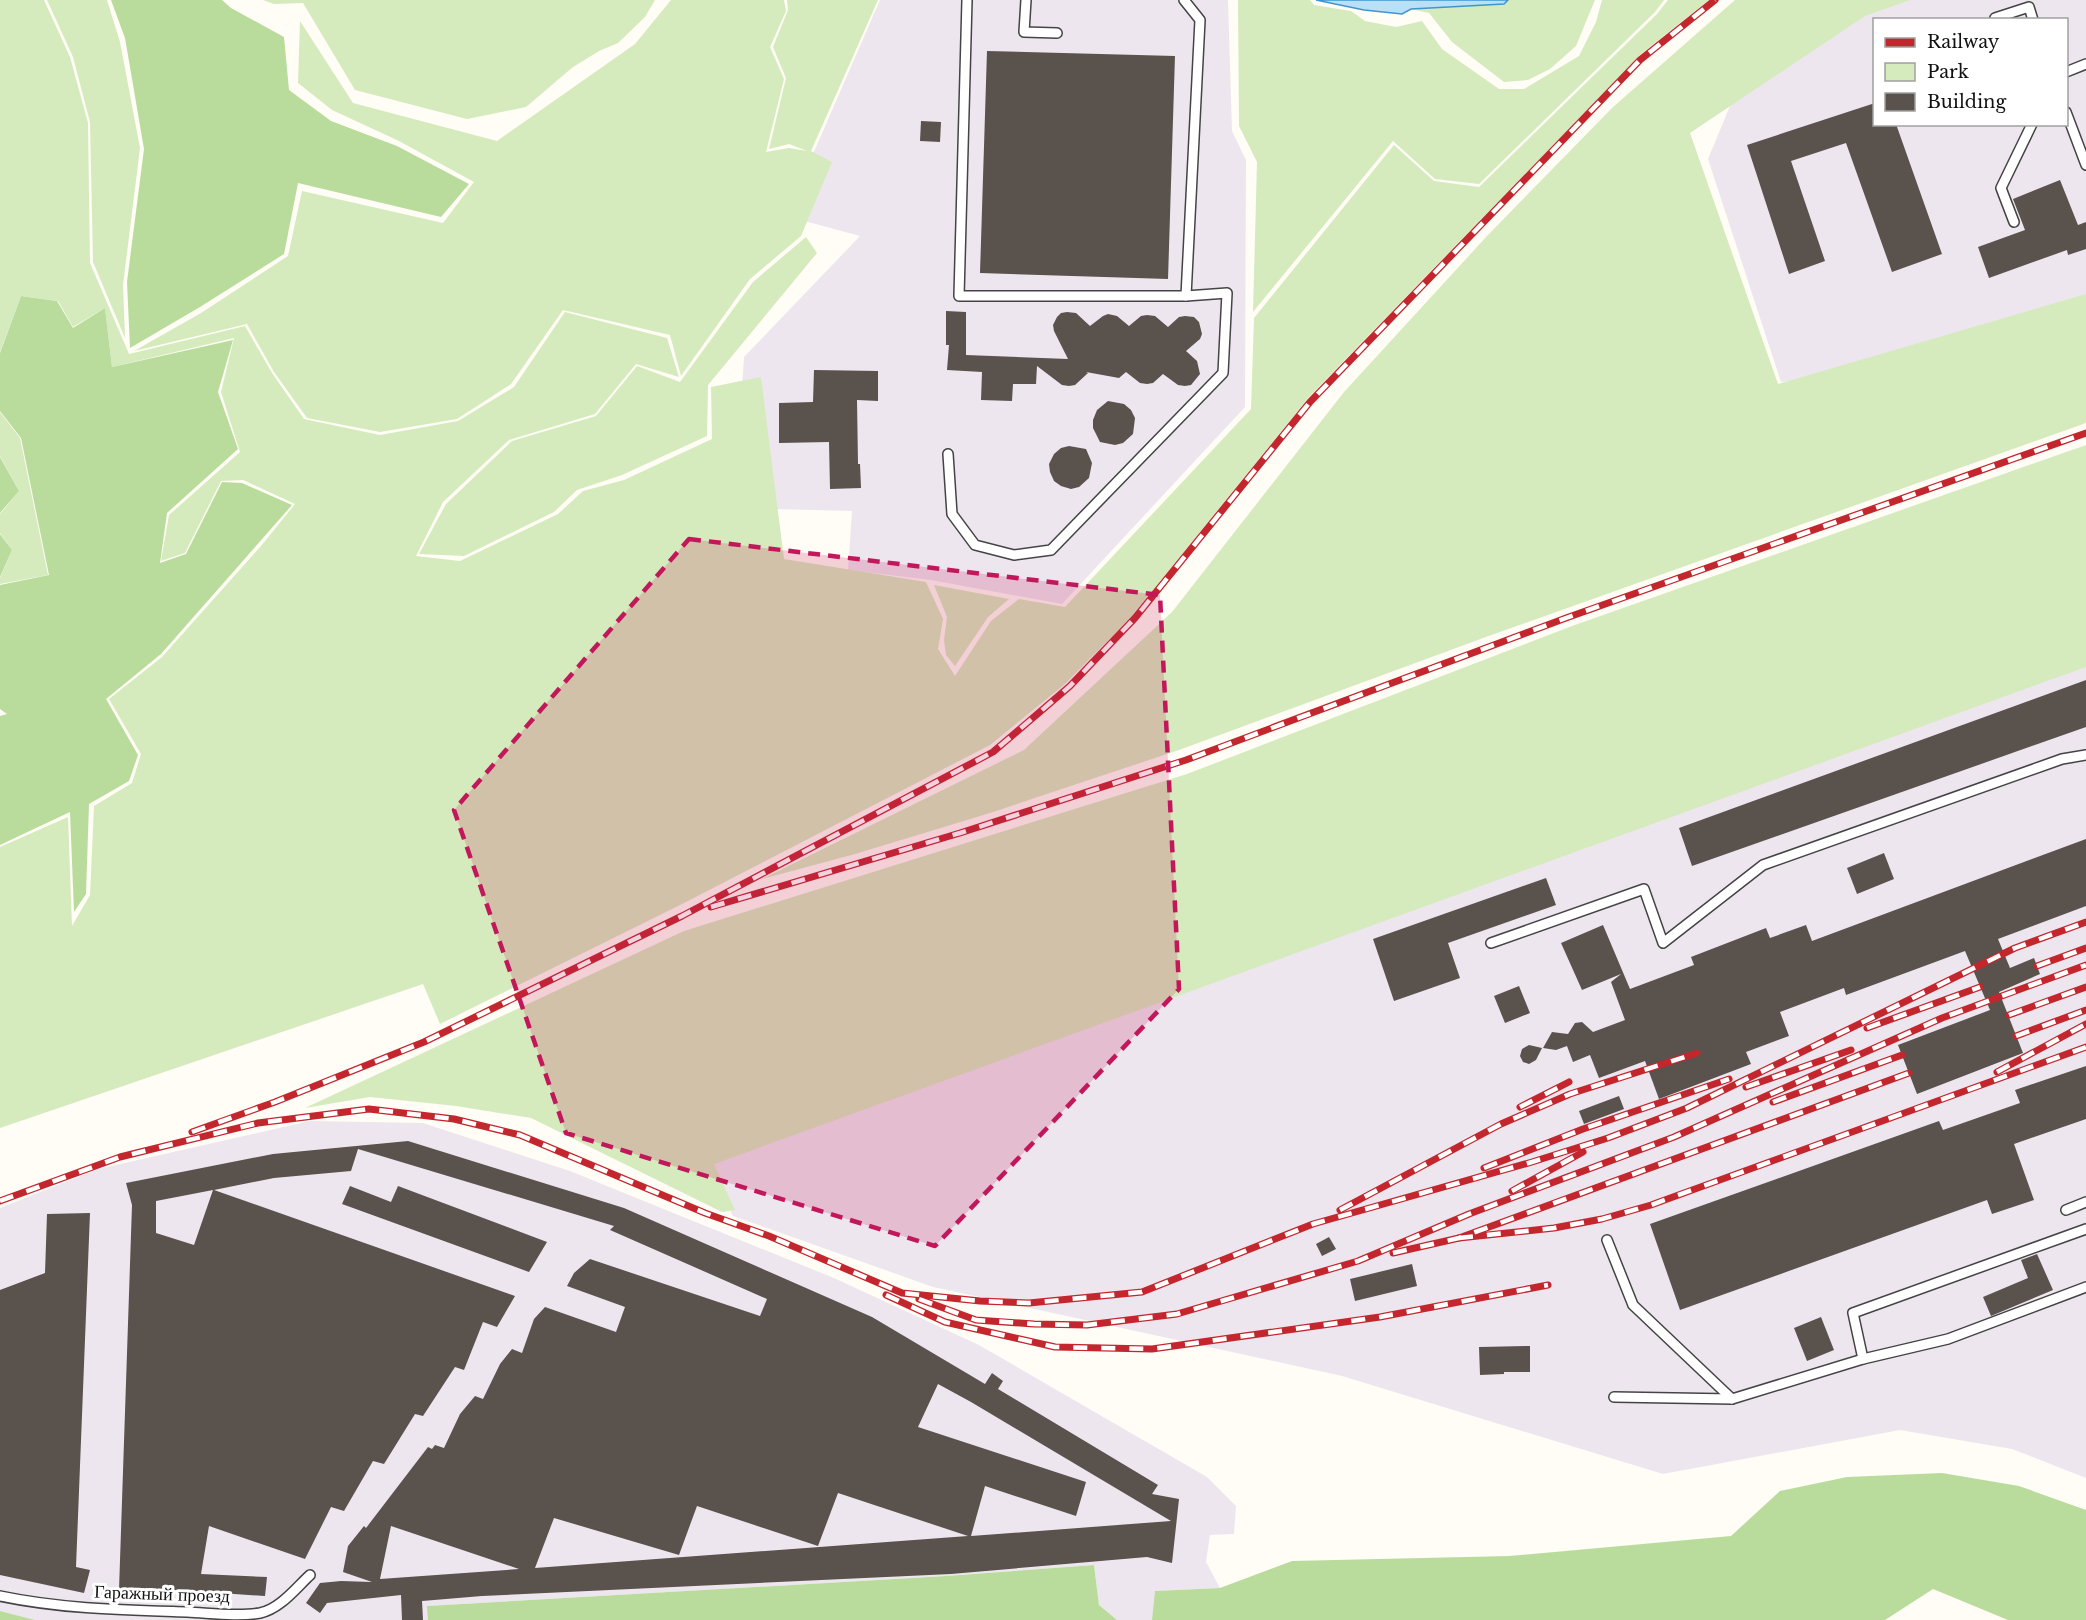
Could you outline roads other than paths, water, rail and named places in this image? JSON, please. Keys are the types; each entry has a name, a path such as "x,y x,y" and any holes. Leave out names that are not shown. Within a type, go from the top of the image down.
{"lane":[{"path":"948,454 952,514 975,545 1014,555 1051,550 1223,373 1227,293 1186,296 960,296 967,0"},
{"path":"1026,0 1024,32 1057,33"},
{"path":"1184,0 1200,20 1186,296"},
{"path":"1995,18 2028,8 2036,0"},
{"path":"2028,8 2032,18"},
{"path":"2068,72 2086,64"},
{"path":"2068,115 2086,165"},
{"path":"2014,222 2001,188 2031,126"},
{"path":"1491,943 1644,889 1663,943 1763,865 2062,759 2086,754"},
{"path":"2066,1210 2086,1202"},
{"path":"1863,1359 1854,1313 2086,1229"},
{"path":"1607,1240 1633,1305 1732,1399"},
{"path":"1614,1397 1732,1399 1863,1359 1948,1339 2086,1287"},
{"name":"Гаражный проезд","path":"0,1596 42,1605 102,1610 262,1613 283,1602 310,1575"}],"water":[{"path":"1316,0 1508,0 1504,4 1411,9 1402,14 1364,10"}],"railway":[{"path":"192,1132 275,1102 424,1042 682,916 993,752 1070,686 1135,618 1310,402 1640,60 1715,0"},
{"path":"711,907 960,833 1186,760 1566,618 2086,433"},
{"path":"0,1201 120,1157 258,1123 369,1109 454,1119 520,1135 705,1213 769,1236 902,1293 980,1301 1029,1303 1142,1292 1313,1224 1532,1162 1608,1138 1687,1108 2015,948 2086,922"},
{"path":"2037,966 2086,948"},
{"path":"919,1299 976,1320 1034,1324 1087,1325 1177,1314 1358,1261 1469,1214 1674,1137 1942,1018 2086,965"},
{"path":"1867,1028 1980,987"},
{"path":"2009,1015 2086,987"},
{"path":"2016,1036 2086,1010"},
{"path":"1997,1072 2086,1024"},
{"path":"1459,1238 1554,1228 1602,1219 1651,1205 2086,1047"},
{"path":"1746,1087 1851,1050"},
{"path":"1340,1210 1501,1124 1570,1094 1697,1053"},
{"path":"1773,1102 1902,1055"},
{"path":"1393,1253 1459,1238 1909,1073"},
{"path":"1484,1168 1583,1129 1729,1079"},
{"path":"1520,1107 1569,1082"},
{"path":"1512,1191 1583,1152"},
{"path":"886,1295 945,1322 1055,1347 1152,1349 1380,1317 1548,1285"}]}
